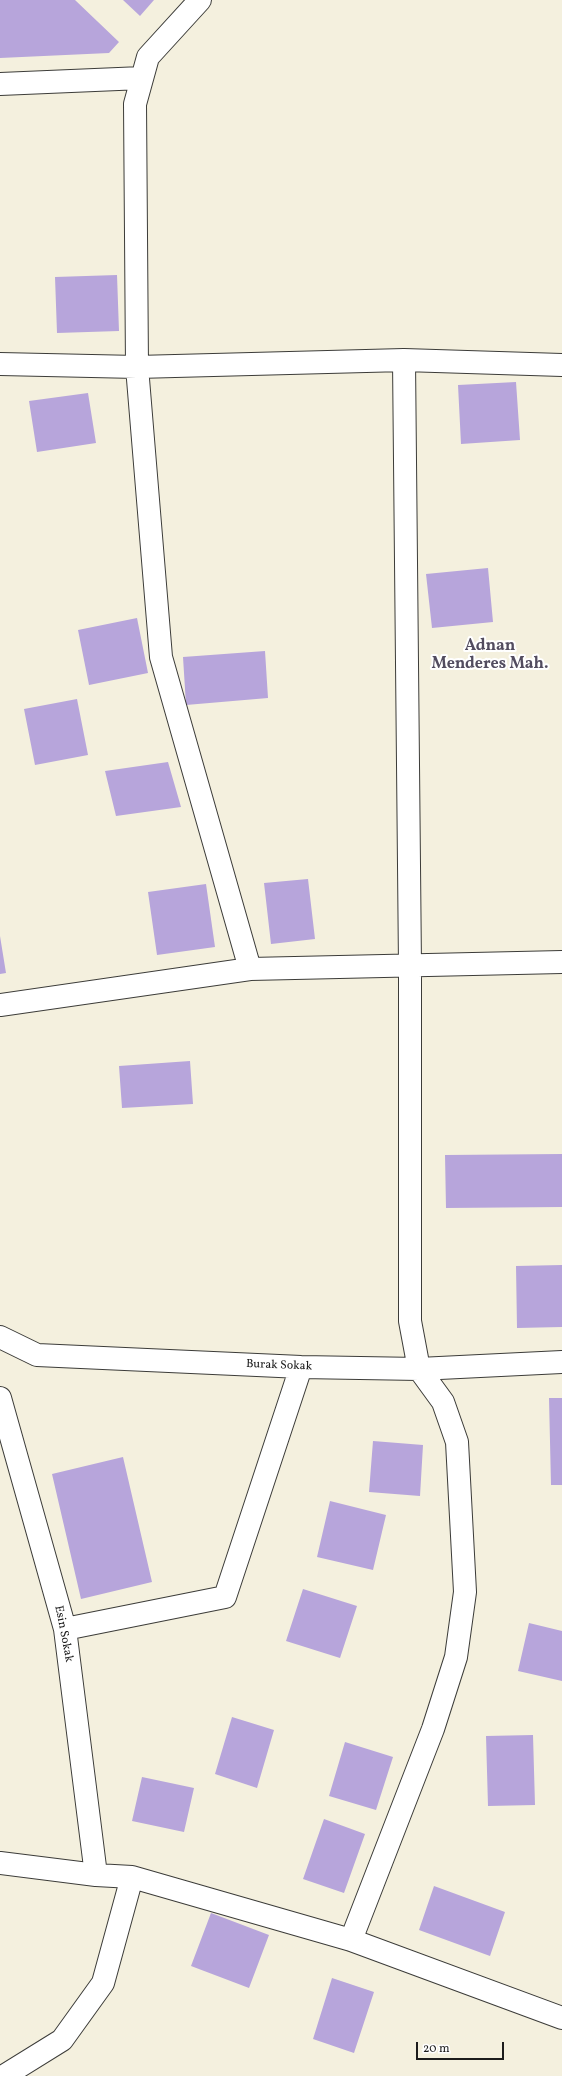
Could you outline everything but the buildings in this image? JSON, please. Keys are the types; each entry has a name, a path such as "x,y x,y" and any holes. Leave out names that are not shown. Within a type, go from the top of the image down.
{"street":[{"path":"200,0 148,57 135,104 137,366 161,657 250,969"},
{"path":"0,84 142,78"},
{"path":"351,1940 435,1722 456,1657 465,1592 457,1442 443,1402 420,1368 410,1321 410,966 404,360"},
{"path":"0,364 137,366 404,360 562,365"},
{"path":"0,1005 250,969 562,962"},
{"name":"Burak Sokak","path":"0,1337 37,1356 301,1367 420,1368 562,1362"},
{"path":"65,1629 225,1597 301,1367"},
{"name":"Esin Sokak","path":"0,1398 65,1629 96,1875"},
{"path":"0,1863 96,1875 132,1877 351,1940 562,2018"},
{"path":"7,2074 62,2040 103,1983 132,1877"}],"district":[{"name":"Adnan Menderes Mah.","path":"490,656"}]}
